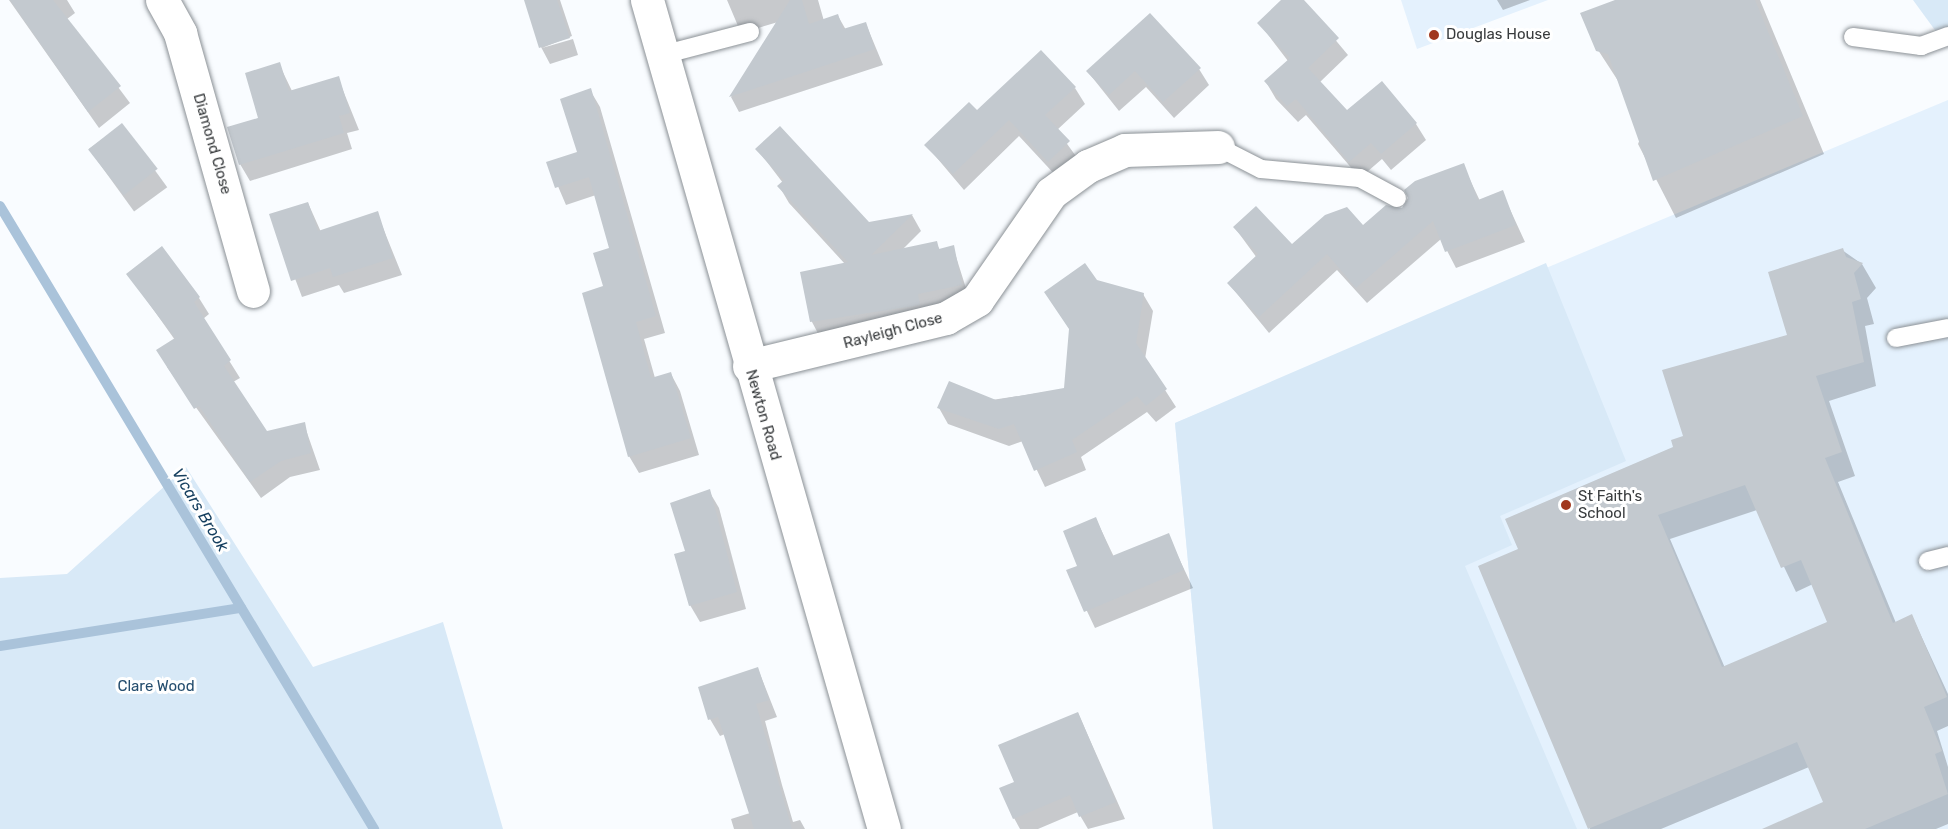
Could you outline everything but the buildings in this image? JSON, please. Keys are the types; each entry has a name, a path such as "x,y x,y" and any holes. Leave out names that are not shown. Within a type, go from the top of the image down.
{"street":[{"name":"Diamond Close","path":"162,0 180,33 253,291"},
{"name":"Newton Road","path":"647,0 749,366 884,829"},
{"name":"Rayleigh Close","path":"749,366 946,318 977,300 1051,193 1088,166 1125,150 1218,147"}],"lane":[{"path":"662,55 750,32"},
{"path":"1853,36 1921,46 1948,36"},
{"path":"1218,147 1261,168 1360,177 1397,198"},
{"path":"1896,338 1948,328"},
{"path":"1928,561 1948,556"}],"shaded area":[{"name":"Douglas House","path":"1401,0 1548,0 1417,49"},
{"name":"St Faith's School","path":"1948,100 1948,829 1213,829 1175,423"}],"green space":[{"path":"1913,0 1948,0 1948,35 1940,37"},
{"path":"1546,263 1626,461 1500,516 1512,545 1465,566 1577,829 1213,829 1175,423"},
{"name":"Clare Wood","path":"186,467 313,667 443,622 503,829 0,829 0,578 67,574"}],"waterway":[{"name":"Vicars Brook","path":"0,206 374,829"},
{"path":"0,646 241,608"}],"place":[{"name":"Douglas House","path":"1434,35"},
{"name":"St Faith's School","path":"1566,505"}]}
